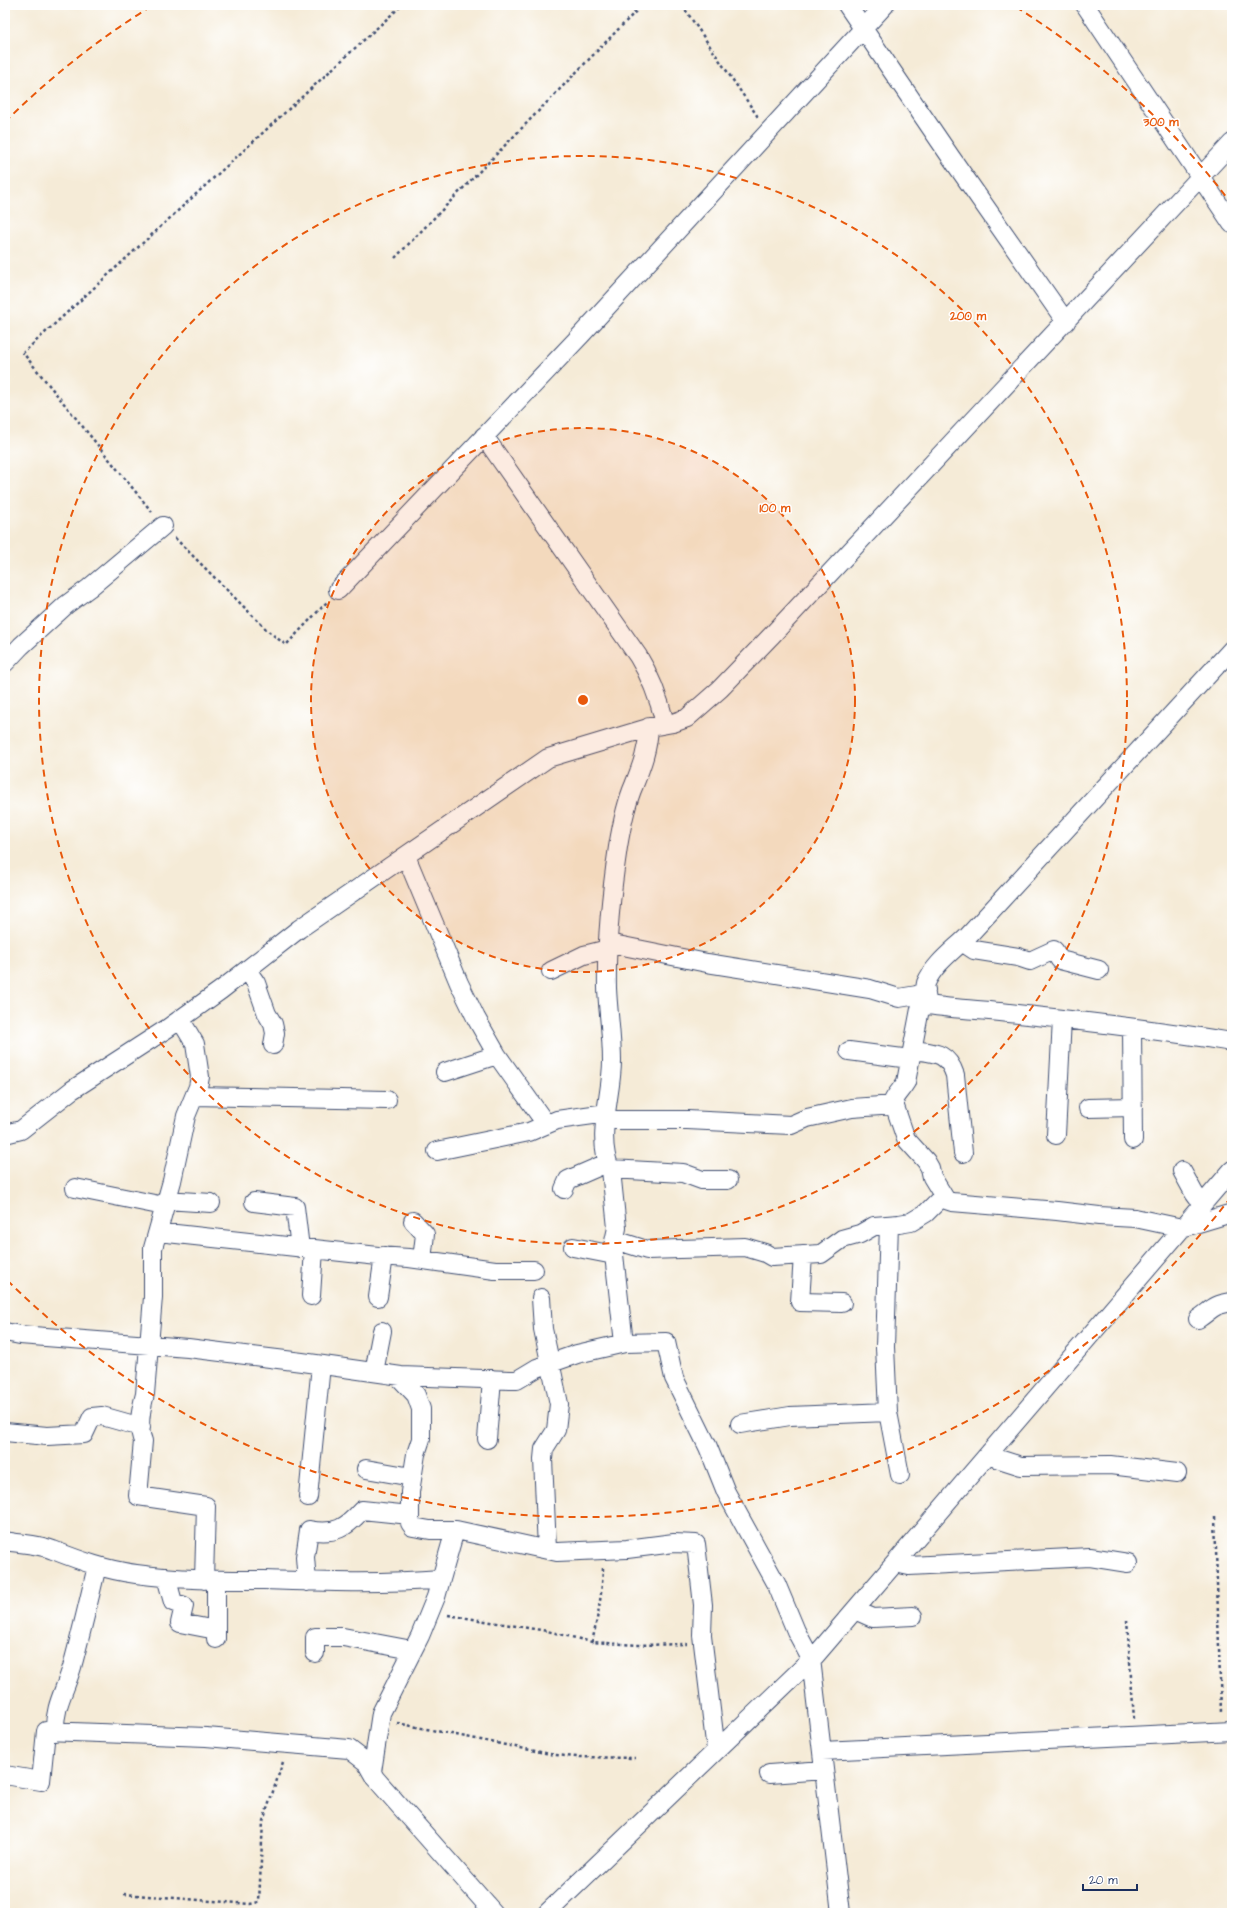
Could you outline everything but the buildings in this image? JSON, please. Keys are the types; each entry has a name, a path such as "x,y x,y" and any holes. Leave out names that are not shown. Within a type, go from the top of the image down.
{"street":[{"path":"847,5 1066,322"},
{"path":"338,590 581,334 885,5"},
{"path":"1085,5 1232,224"},
{"path":"5,1134 21,1130 72,1090 180,1019 247,970 299,929 548,758 657,725 673,723 687,718 720,689 1066,322 1232,143"},
{"path":"484,436 638,656 649,673 655,688 657,725 633,786 618,844 609,909 607,988 612,1060 604,1135 617,1228 614,1247 624,1343"},
{"path":"5,663 21,646 66,605 89,588 163,526"},
{"path":"1232,649 962,942 942,960 926,984 927,997 920,1009 906,1082 893,1101 906,1139 926,1161 930,1168 932,1177 943,1196 946,1200 952,1202 1135,1218 1182,1228 1232,1213"},
{"path":"406,856 459,983 476,1018 497,1055 546,1124"},
{"path":"962,942 974,950 1018,957 1030,961 1054,950 1060,960 1098,970"},
{"path":"551,971 584,955 608,946 870,989 899,998 917,995 1062,1019 1232,1042"},
{"path":"247,970 256,983 267,1014 273,1024 275,1033 273,1045"},
{"path":"166,1577 173,1602 184,1606 180,1623 216,1634 210,1580 206,1506 138,1496 143,1441 140,1434 141,1409 144,1394 153,1297 153,1248 172,1180 186,1116 195,1096 200,1078 195,1044 180,1019"},
{"path":"1056,1135 1062,1019"},
{"path":"1132,1028 1133,1140"},
{"path":"849,1051 945,1057 951,1064 955,1075 963,1154"},
{"path":"445,1072 497,1055"},
{"path":"195,1096 387,1100"},
{"path":"437,1151 529,1132 557,1120 607,1116 791,1125 807,1118 852,1108 895,1105"},
{"path":"1088,1108 1133,1107"},
{"path":"564,1189 568,1180 609,1166 683,1173 702,1180 728,1180"},
{"path":"547,1913 811,1660 1232,1170"},
{"path":"1182,1171 1194,1194 1202,1204"},
{"path":"75,1188 165,1203 211,1203"},
{"path":"572,1247 614,1247 647,1250 745,1247 765,1253 772,1257 821,1254 842,1239 860,1234 874,1226 911,1222 926,1213 943,1196"},
{"path":"254,1202 295,1207 307,1248 310,1296"},
{"path":"413,1221 425,1234 422,1260"},
{"path":"889,1225 886,1347 888,1412 900,1475"},
{"path":"158,1232 422,1260 495,1270 534,1270"},
{"path":"804,1255 800,1302 842,1303"},
{"path":"378,1297 384,1256"},
{"path":"541,1298 543,1329 557,1392 559,1415 556,1430 544,1450 543,1459 547,1549"},
{"path":"1198,1319 1212,1307 1232,1302"},
{"path":"374,1372 382,1331"},
{"path":"5,1332 20,1335 148,1345 321,1365 398,1376 518,1380 537,1368 577,1354 624,1343 666,1342 674,1378 708,1447 726,1492 776,1583 796,1631 811,1660 841,1913"},
{"path":"308,1497 321,1365"},
{"path":"398,1376 416,1395 421,1408 421,1439 416,1454 410,1492 410,1523 413,1527 430,1530 455,1530 557,1552 627,1549 674,1543 696,1544 703,1605 703,1644 716,1751"},
{"path":"487,1439 492,1379"},
{"path":"740,1424 790,1416 888,1412"},
{"path":"5,1432 47,1436 84,1434 92,1417 102,1416 141,1427"},
{"path":"990,1452 999,1459 1021,1466 1110,1466 1177,1473"},
{"path":"366,1469 412,1477"},
{"path":"307,1582 305,1557 309,1530 337,1530 353,1521 362,1510 410,1515"},
{"path":"372,1772 381,1713 394,1690 429,1612 441,1579 455,1530"},
{"path":"5,1541 52,1549 62,1555 97,1566 137,1574 166,1577 210,1580 397,1583 441,1579"},
{"path":"895,1563 909,1566 1090,1558 1128,1563"},
{"path":"55,1732 56,1711 71,1669 97,1566"},
{"path":"855,1610 873,1618 913,1616"},
{"path":"314,1653 316,1637 342,1637 412,1650"},
{"path":"5,1775 41,1781 46,1731 206,1737 349,1748 366,1762 375,1778 494,1913"},
{"path":"822,1751 1227,1732"},
{"path":"769,1774 824,1770"}],"path":[{"path":"23,354 402,5"},
{"path":"395,258 642,5"},
{"path":"682,5 769,130"},
{"path":"1215,1517 1227,1732"},
{"path":"592,1642 597,1624 602,1589 604,1550"},
{"path":"429,1612 547,1631 592,1642 637,1645 703,1644"},
{"path":"1127,1620 1135,1736"},
{"path":"380,1718 395,1723 556,1755 577,1757 636,1758"},
{"path":"124,1894 250,1904 259,1902 263,1821 288,1744"}]}
